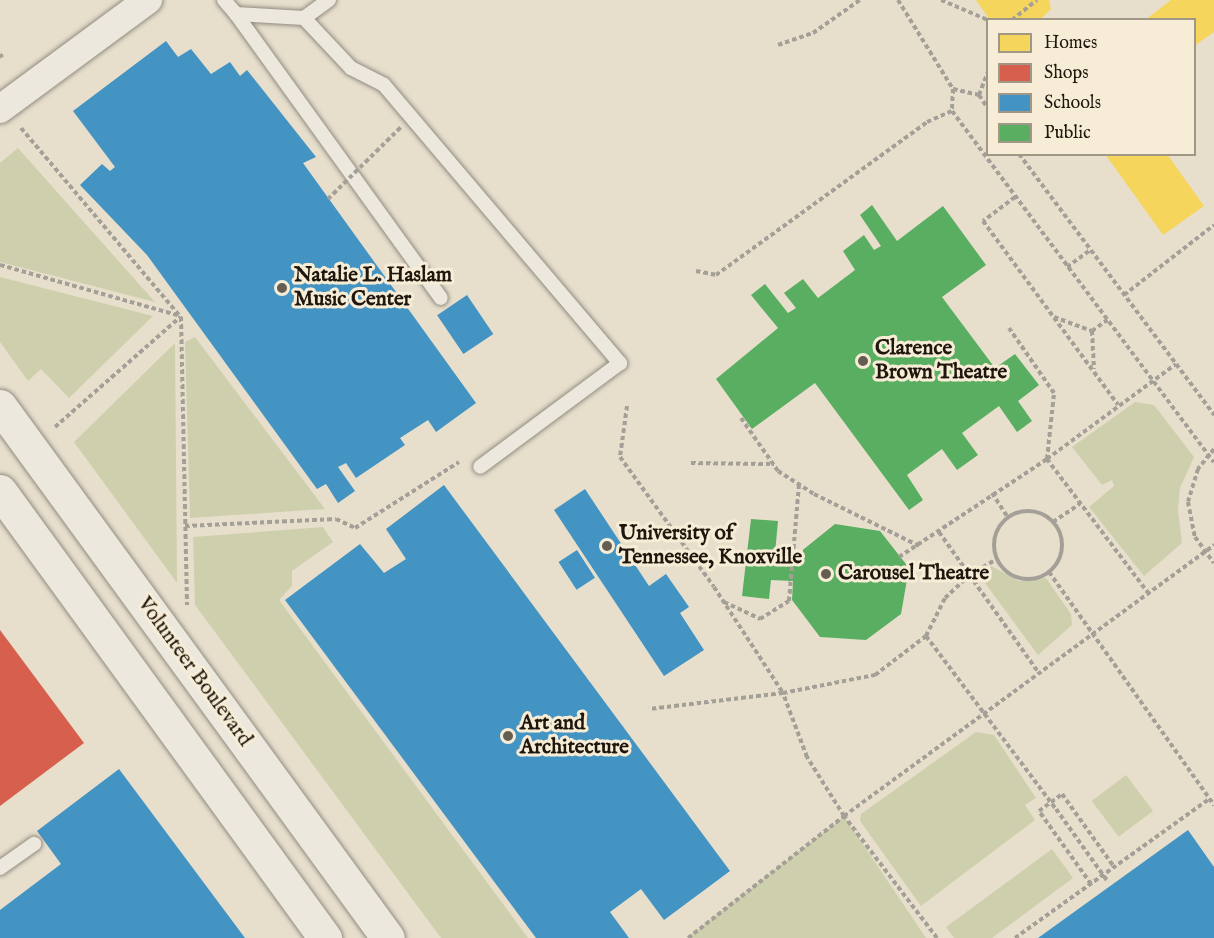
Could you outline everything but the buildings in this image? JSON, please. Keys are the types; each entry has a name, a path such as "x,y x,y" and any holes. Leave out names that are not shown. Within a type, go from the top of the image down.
{"street":[{"path":"10,118 148,0"},
{"name":"Volunteer Boulevard","path":"0,406 388,938"},
{"path":"0,491 325,938"}],"lane":[{"path":"224,0 441,298"},
{"path":"236,14 304,18 329,0"},
{"path":"304,18 351,68 384,86 620,363 480,467"},
{"path":"0,868 34,844"}],"path":[{"path":"778,45 813,33 860,0"},
{"path":"898,0 953,89 952,111 1214,462"},
{"path":"941,0 986,20"},
{"path":"1015,18 1038,0"},
{"path":"979,95 986,74"},
{"path":"953,89 979,95 986,107"},
{"path":"696,271 716,275 927,122 952,111"},
{"path":"10,118 181,317 187,605"},
{"path":"328,199 402,126"},
{"path":"1020,156 1214,415"},
{"path":"1016,197 983,221 1118,405"},
{"path":"1124,295 1214,225"},
{"path":"1067,267 1090,250"},
{"path":"0,265 181,317"},
{"path":"55,427 181,317"},
{"path":"1054,317 1092,331"},
{"path":"1092,331 1107,320"},
{"path":"1009,328 1054,393 1047,459 1149,594"},
{"path":"1092,331 1094,372"},
{"path":"899,557 919,546 992,493 1047,459 1176,364"},
{"path":"627,406 620,457 724,602 783,693 807,757 844,816 937,938"},
{"path":"741,418 774,464 799,485 919,546"},
{"path":"1214,449 1198,469 1188,502 1195,537 1204,553 1214,563"},
{"path":"185,526 336,519 355,528 459,462 480,467"},
{"path":"691,463 774,464"},
{"path":"724,602 760,620 789,601 799,485"},
{"path":"992,493 1008,518"},
{"path":"1053,522 1080,504"},
{"path":"1033,512 1053,522 1061,543 1056,564 1049,572 1039,577 1017,577 998,559 996,532 1008,518 1033,512"},
{"path":"939,531 1038,672"},
{"path":"688,938 844,816 1214,545"},
{"path":"649,709 783,693 875,675 926,636 945,598 970,575 998,559"},
{"path":"1049,572 1214,805"},
{"path":"926,636 985,712 1108,882"},
{"path":"1091,884 1039,811 1050,802 1062,794 1114,867"},
{"path":"1015,938 1209,799"}],"green space":[{"path":"18,148 155,302 0,262 0,163"},
{"path":"0,277 153,316 69,398 41,369 28,381 0,342"},
{"path":"195,337 325,509 190,518 185,342"},
{"path":"175,343 177,583 74,442"},
{"path":"1135,402 1154,405 1194,457 1180,488 1178,510 1182,543 1144,576 1089,507 1114,486 1112,480 1102,485 1072,447"},
{"path":"323,527 333,542 292,571 292,586 279,600 528,938 441,938 195,605 193,537"},
{"path":"991,566 1019,581 1046,578 1071,614 1072,625 1038,655 982,579"},
{"path":"976,732 994,735 1036,798 1025,805 1035,820 921,906 860,821 861,814"},
{"path":"1126,775 1153,811 1119,837 1092,801"},
{"path":"844,816 926,938 688,937"},
{"path":"1052,849 1073,878 992,938 954,938 946,927"}],"place":[{"name":"Natalie L. Haslam Music Center","path":"282,288"},
{"name":"Clarence Brown Theatre","path":"863,361"},
{"name":"University of Tennessee, Knoxville","path":"607,546"},
{"name":"Carousel Theatre","path":"826,574"},
{"name":"Art and Architecture","path":"508,736"}]}
